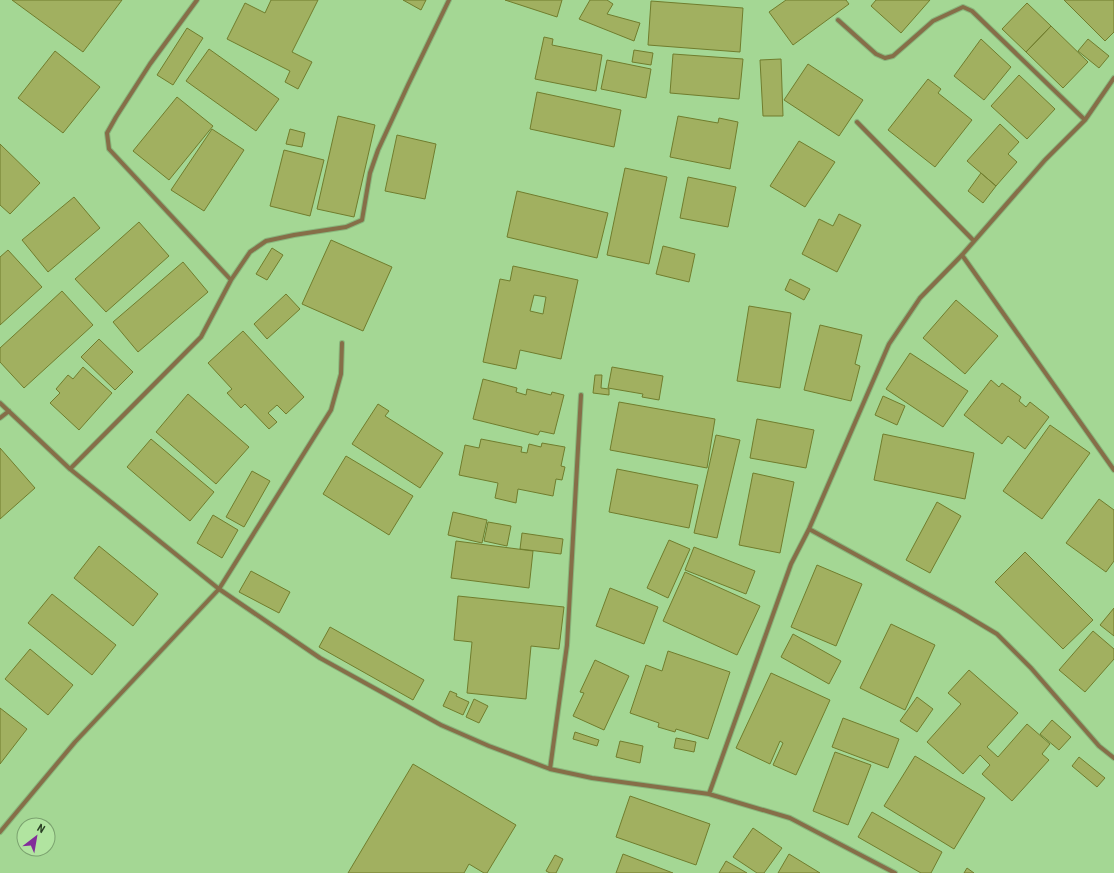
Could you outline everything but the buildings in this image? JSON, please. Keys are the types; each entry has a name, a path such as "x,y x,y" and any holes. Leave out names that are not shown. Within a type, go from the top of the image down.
{"street":[{"path":"197,0 150,64 107,133 109,149 231,280"},
{"path":"70,469 201,337 231,280 250,252 266,241 346,227 362,220 370,173 378,150 449,0"},
{"path":"838,20 876,54 886,58 893,56 932,21 962,7 972,10 1086,120"},
{"path":"709,794 791,564 809,529 889,344 920,298 962,255 1045,160 1086,120 1114,78"},
{"path":"857,122 974,241"},
{"path":"962,255 1114,470"},
{"path":"0,832 75,742 219,589 303,458 331,410 341,374 342,343"},
{"path":"550,769 567,645 581,395"},
{"path":"0,403 70,469 219,589 320,658 441,725 488,746 550,769 592,778 709,794 790,818 895,873"},
{"path":"0,418 9,411"},
{"path":"809,529 957,610 997,634 1031,668 1099,746 1114,758"}]}
